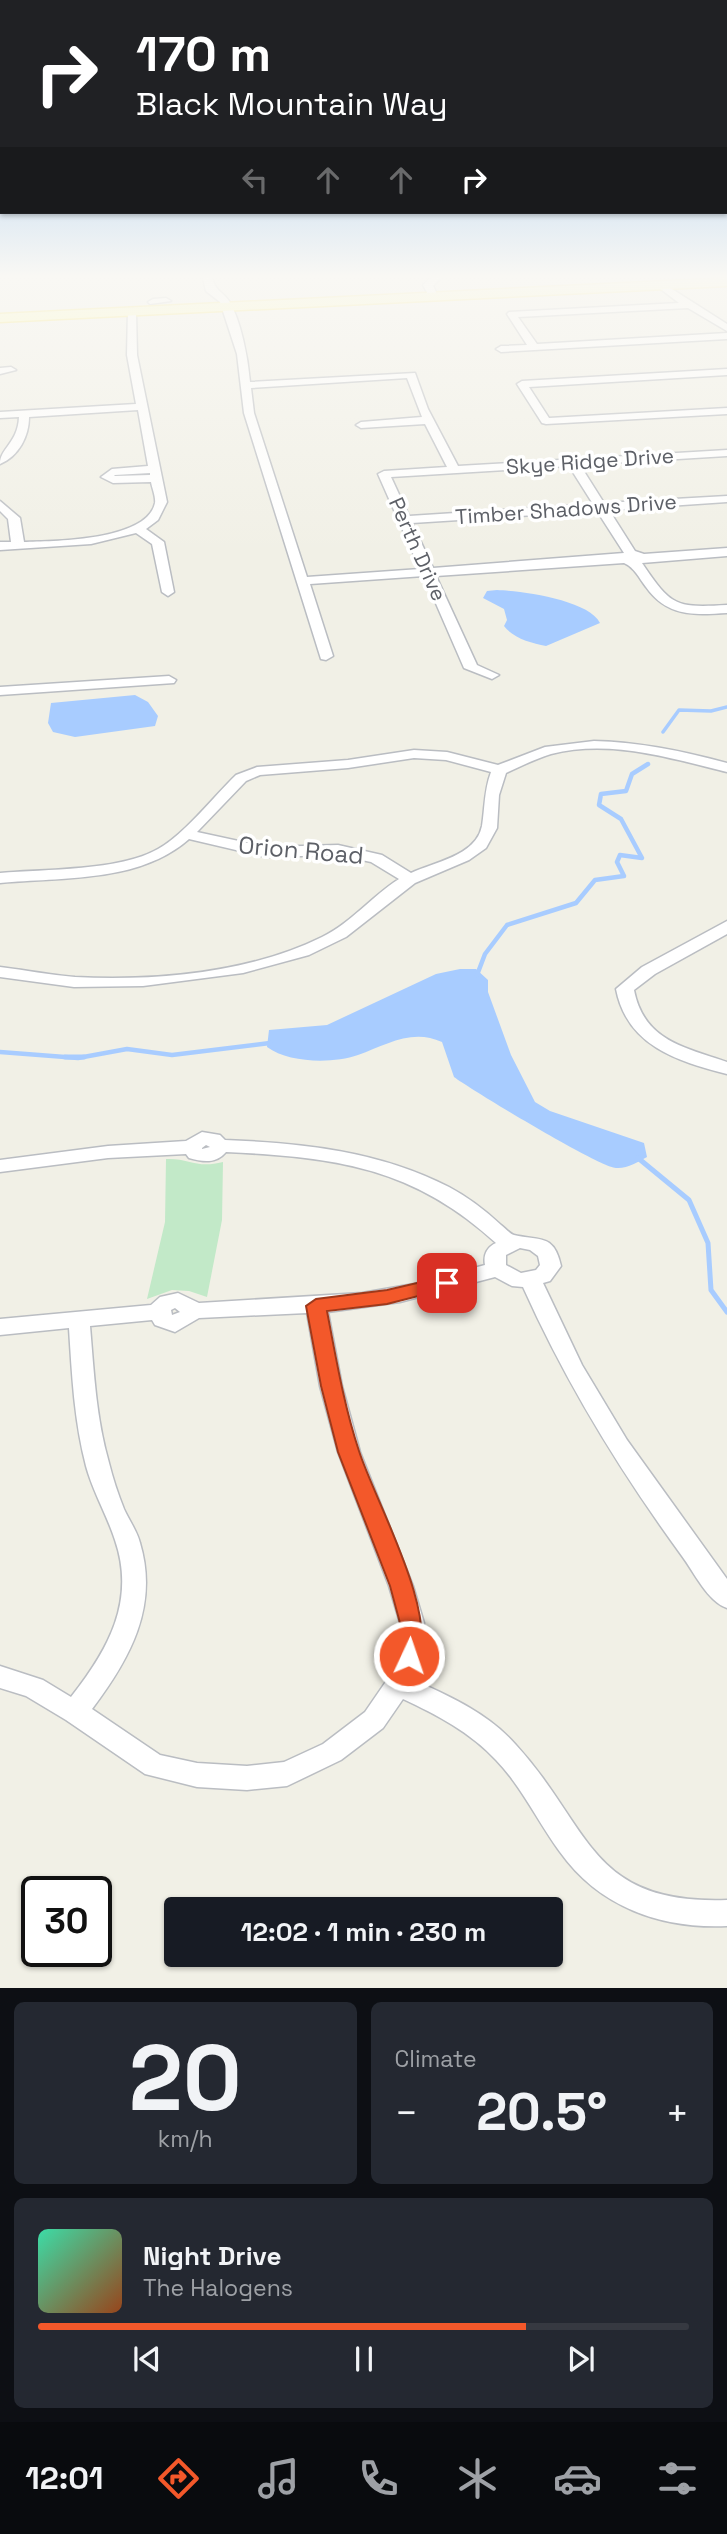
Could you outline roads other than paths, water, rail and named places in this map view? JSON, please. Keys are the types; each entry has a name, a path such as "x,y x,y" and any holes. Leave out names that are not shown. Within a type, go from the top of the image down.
{"street":[{"path":"0,546 104,539 138,529 160,510 135,367"},
{"path":"244,367 249,413 326,656"},
{"path":"727,372 522,384 546,421 727,411"},
{"path":"246,385 411,376 454,470"},
{"path":"0,415 142,407"},
{"path":"0,461 21,442 24,435 24,413"},
{"path":"361,425 429,420"},
{"name":"Skye Ridge Drive","path":"454,470 727,453"},
{"path":"572,463 659,599 684,612 727,609"},
{"name":"Perth Drive","path":"454,470 384,474 471,668 492,675"},
{"name":"Timber Shadows Drive","path":"405,520 727,499"},
{"path":"0,505 14,518 18,545"},
{"path":"138,529 158,542 168,592"},
{"path":"303,581 727,552"},
{"path":"0,691 169,680"},
{"path":"0,878 113,868 141,862 164,852 187,834 241,778 257,771 348,764 385,756 414,754 447,756 499,770 550,751 614,746 673,752 727,768"},
{"path":"0,972 83,982 226,971 282,959 326,942 355,926 410,879 449,866 482,844 492,819 491,794 499,770"},
{"name":"Orion Road","path":"187,834 266,852 338,850 376,858 410,879"},
{"path":"727,926 687,951 643,972 625,989 626,1009 635,1025 649,1037 727,1068"},
{"path":"0,1166 95,1154 191,1147 196,1154 206,1156 216,1152 220,1146 319,1151 392,1167 464,1204 509,1243"},
{"path":"528,1242 548,1253 551,1260 548,1272 531,1281 509,1278 497,1269 494,1259 497,1251 509,1243 528,1242"},
{"path":"0,1326 159,1312 163,1320 175,1324 188,1319 192,1311 316,1306 397,1295 497,1269"},
{"path":"531,1281 560,1347 608,1435 727,1598"},
{"path":"0,1677 34,1688 75,1712 154,1766 197,1775 247,1779 288,1774 332,1752 373,1720 398,1685 409,1656 412,1623 401,1586 349,1452 331,1386 316,1306"},
{"path":"75,1712 121,1647 132,1619 135,1588 127,1539 111,1506 91,1440 85,1407 79,1318"},
{"path":"398,1685 435,1701 486,1733 526,1776 570,1845 601,1879 649,1906 678,1913 727,1913"}],"water":[{"path":"487,591 554,598 583,608 600,623 546,646 528,642 512,634 504,626 507,620 504,609 483,598"},
{"path":"135,695 148,702 158,716 155,726 75,737 53,732 48,723 51,703"},
{"path":"476,969 488,980 488,992 511,1055 535,1102 550,1111 644,1143 647,1157 628,1166 616,1168 562,1142 454,1077 442,1042 431,1038 410,1037 348,1058 324,1061 299,1059 267,1047 269,1030 327,1025 436,974"}],"waterway":[{"path":"663,732 679,710 711,711 727,707"},
{"path":"477,975 485,954 507,925 576,903 595,880 624,876 617,862 620,855 642,858 621,819 599,805 601,794 626,791 632,774 648,764"},
{"path":"83,1057 127,1049 172,1055 270,1043"},
{"path":"0,1052 65,1057"},
{"path":"65,1057 83,1057"},
{"path":"65,1057 83,1057"},
{"path":"638,1158 689,1200 708,1243 711,1290 727,1312"}]}
